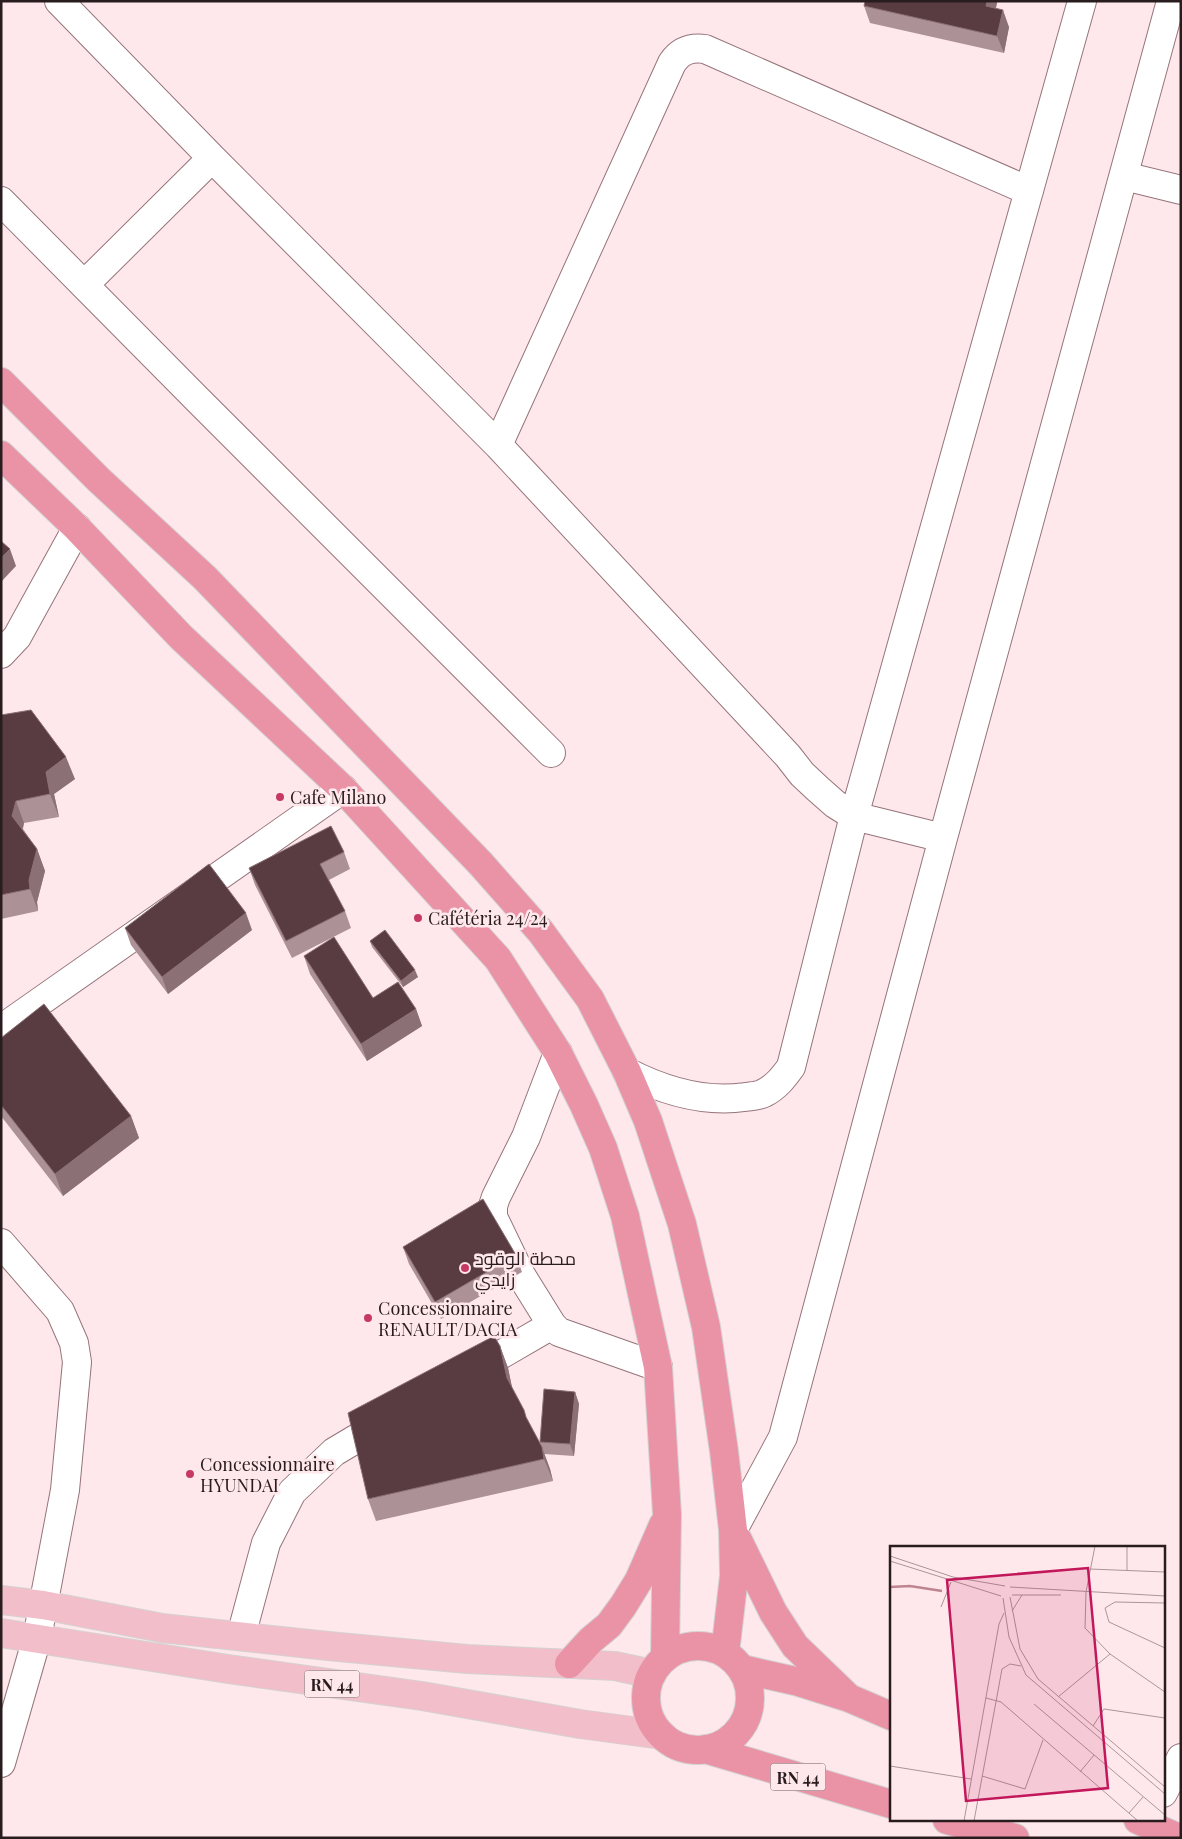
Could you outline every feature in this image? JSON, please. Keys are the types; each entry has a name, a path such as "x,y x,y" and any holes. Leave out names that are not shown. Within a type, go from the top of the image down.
{"highway":[{"path":"1,382 99,480 205,578 481,864 541,932 590,999 627,1072 648,1122 682,1224 704,1318 724,1451 733,1530 734,1661 749,1684 751,1702 746,1719 736,1734 722,1744 705,1749 689,1749 675,1744 662,1736 652,1722 647,1706 646,1690 658,1666 667,1514 658,1367 625,1216 603,1148 558,1054 498,959 343,789 181,638 77,528 1,455"},
{"path":"569,1664 609,1625 623,1606 639,1580 667,1514"},
{"path":"733,1530 773,1612 795,1646 849,1698"},
{"path":"658,1666 679,1649 694,1646 710,1647 734,1661 849,1698 890,1716"},
{"name":"RN 44","path":"705,1749 890,1804"},
{"path":"954,1822 1014,1838"},
{"path":"1145,1822 1179,1838"}],"main road":[{"path":"1,1600 43,1605 162,1628 467,1659 615,1666 658,1666"},
{"name":"RN 44","path":"1,1633 228,1670 422,1696 580,1724 662,1736"}],"street":[{"path":"59,1 212,158 498,445 788,756 802,774 835,804 854,816 943,838"},
{"path":"627,1072 648,1083 670,1091 693,1097 716,1099 763,1094 780,1083 791,1067 854,816 1082,1"},
{"path":"733,1530 783,1437 943,838 1171,1"},
{"path":"498,445 672,63 682,52 689,49 705,49 1029,191"},
{"path":"84,285 212,158"},
{"path":"1124,176 1181,190"},
{"path":"1,200 551,753"},
{"path":"1,654 16,637 77,528"},
{"path":"1,1029 343,789"},
{"path":"558,1054 526,1137 496,1197 493,1217 521,1275 552,1326 559,1332 658,1367"},
{"path":"1,1243 60,1312 74,1343 77,1362 65,1490 37,1638 1,1764"},
{"path":"451,1384 552,1326"},
{"path":"241,1636 266,1543 292,1492 334,1452 409,1408"},
{"path":"1164,1791 1181,1758"}],"building":[{"path":"865,1 987,1 986,6 1003,10 997,36 864,6"},
{"path":"1,541 10,549 1,558"},
{"path":"31,710 66,757 46,772 50,794 16,801 12,816 37,849 29,880 30,889 1,895 1,715"},
{"path":"331,826 344,852 320,864 345,911 286,941 249,868"},
{"path":"209,864 246,913 162,977 125,928"},
{"path":"385,930 415,970 401,981 370,941"},
{"path":"334,937 373,998 398,982 416,1009 361,1044 304,956"},
{"path":"44,1004 131,1116 55,1174 1,1105 1,1038"},
{"name":"محطة الوقود زايدي","path":"483,1199 516,1255 435,1302 403,1247"},
{"path":"494,1336 500,1346 507,1378 542,1447 544,1459 368,1499 348,1413"},
{"path":"544,1389 575,1392 570,1444 540,1442"}],"place":[{"name":"Cafe Milano","path":"280,797"},
{"name":"Cafétéria 24/24","path":"418,918"},
{"name":"محطة الوقود زايدي","path":"465,1268"},
{"name":"Concessionnaire RENAULT/DACIA","path":"368,1318"},
{"name":"Concessionnaire HYUNDAI","path":"190,1474"}]}
